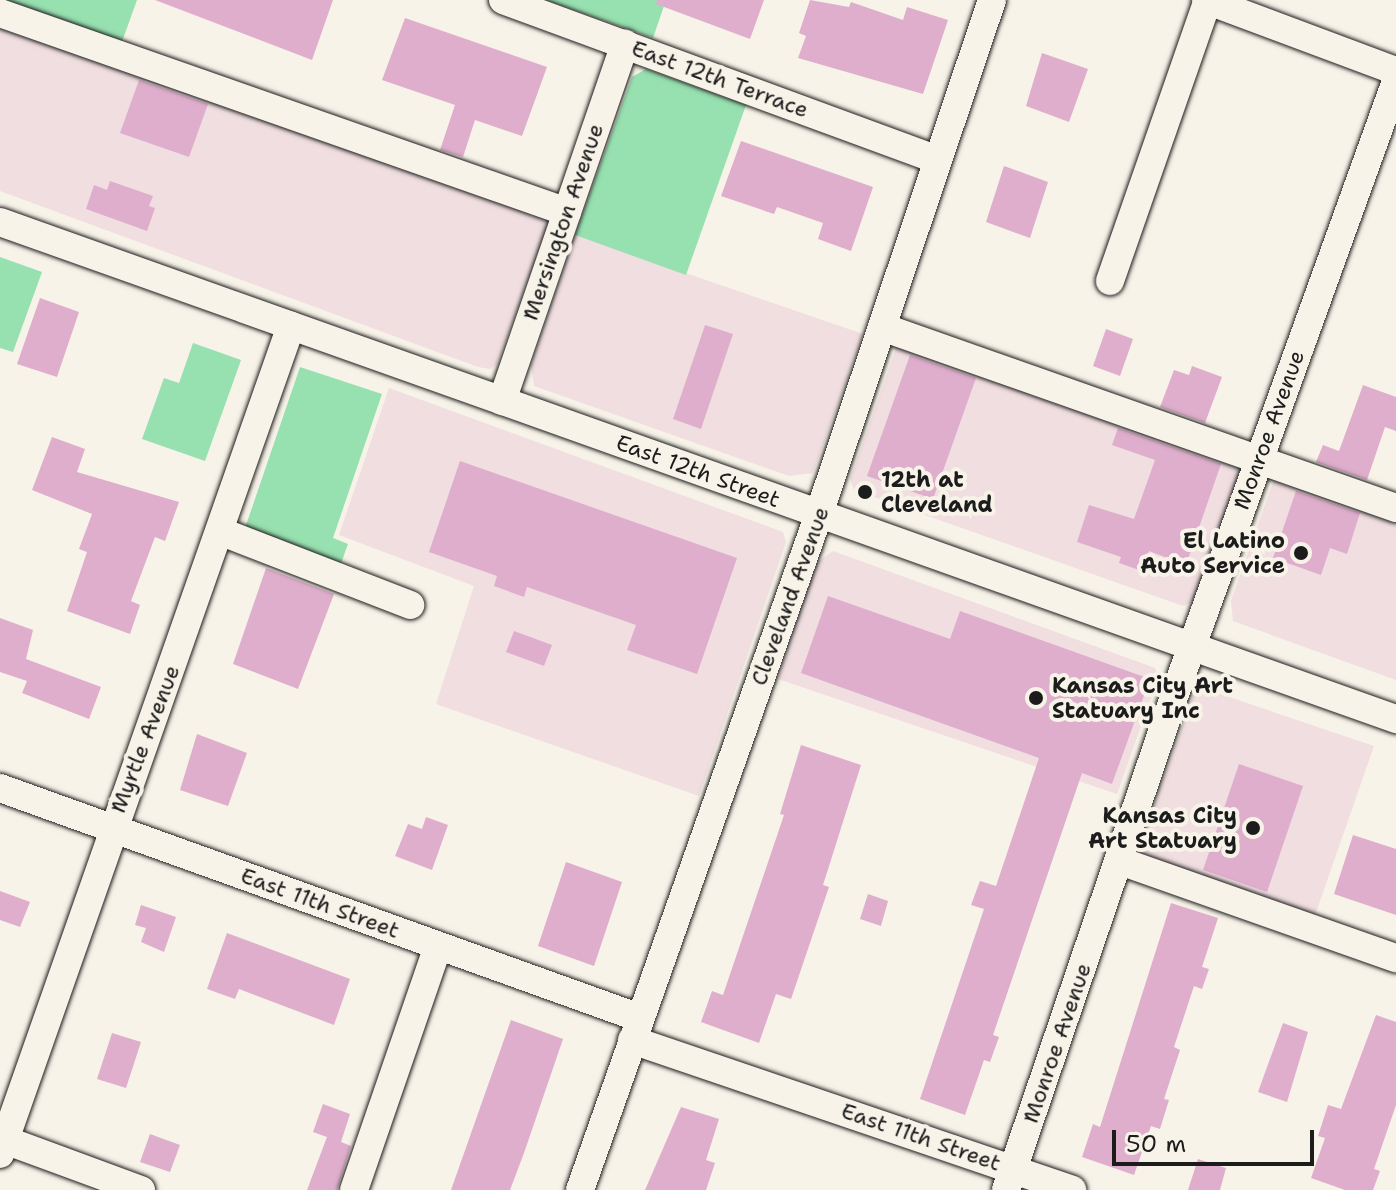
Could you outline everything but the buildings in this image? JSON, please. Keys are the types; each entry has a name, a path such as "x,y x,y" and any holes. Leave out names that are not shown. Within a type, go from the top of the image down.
{"street":[{"name":"East 12th Terrace","path":"503,0 936,159"},
{"name":"Cleveland Avenue","path":"580,1190 819,514 992,0"},
{"path":"1110,281 1207,0 1396,71"},
{"path":"0,13 567,212"},
{"name":"Mersington Avenue","path":"502,401 625,44"},
{"name":"Monroe Avenue","path":"1010,1179 1192,646 1396,81"},
{"name":"East 12th Street","path":"0,222 1396,719"},
{"name":"Myrtle Avenue","path":"2,1147 111,828 222,532 291,326"},
{"path":"882,327 1396,508"},
{"path":"222,532 410,605"},
{"name":"East 11th Street","path":"0,788 438,946 1010,1179 1072,1190"},
{"path":"1120,861 1396,958"},
{"path":"354,1190 438,946"},
{"path":"2,1147 141,1190"}],"shaded area":[{"path":"0,20 552,215 497,364 490,369 478,367 0,191"},
{"path":"575,235 863,334 813,473 789,476 534,386 531,365"},
{"path":"899,340 1245,460 1195,601 1183,606 854,490 850,479"},
{"path":"389,388 783,532 786,542 699,796 436,704 474,586 339,535"},
{"path":"1277,471 1396,514 1396,680 1233,621 1231,601"},
{"path":"833,551 1155,668 1158,678 1117,794 778,679 816,563"},
{"path":"1205,689 1374,746 1313,921 1135,859 1194,693"}],"green space":[{"path":"0,0 137,0 119,50"},
{"path":"546,0 666,0 653,38"},
{"path":"646,69 746,105 686,275 575,235 632,77"},
{"path":"0,257 42,272 13,352 0,348"},
{"path":"193,343 241,360 205,461 142,439 164,378 179,383"},
{"path":"300,367 382,394 333,538 348,544 339,569 243,534"}],"place":[{"name":"12th at Cleveland","path":"865,492"},
{"name":"El Latino Auto Service","path":"1301,553"},
{"name":"Kansas City Art Statuary Inc","path":"1036,698"},
{"name":"Kansas City Art Statuary","path":"1253,828"}]}
